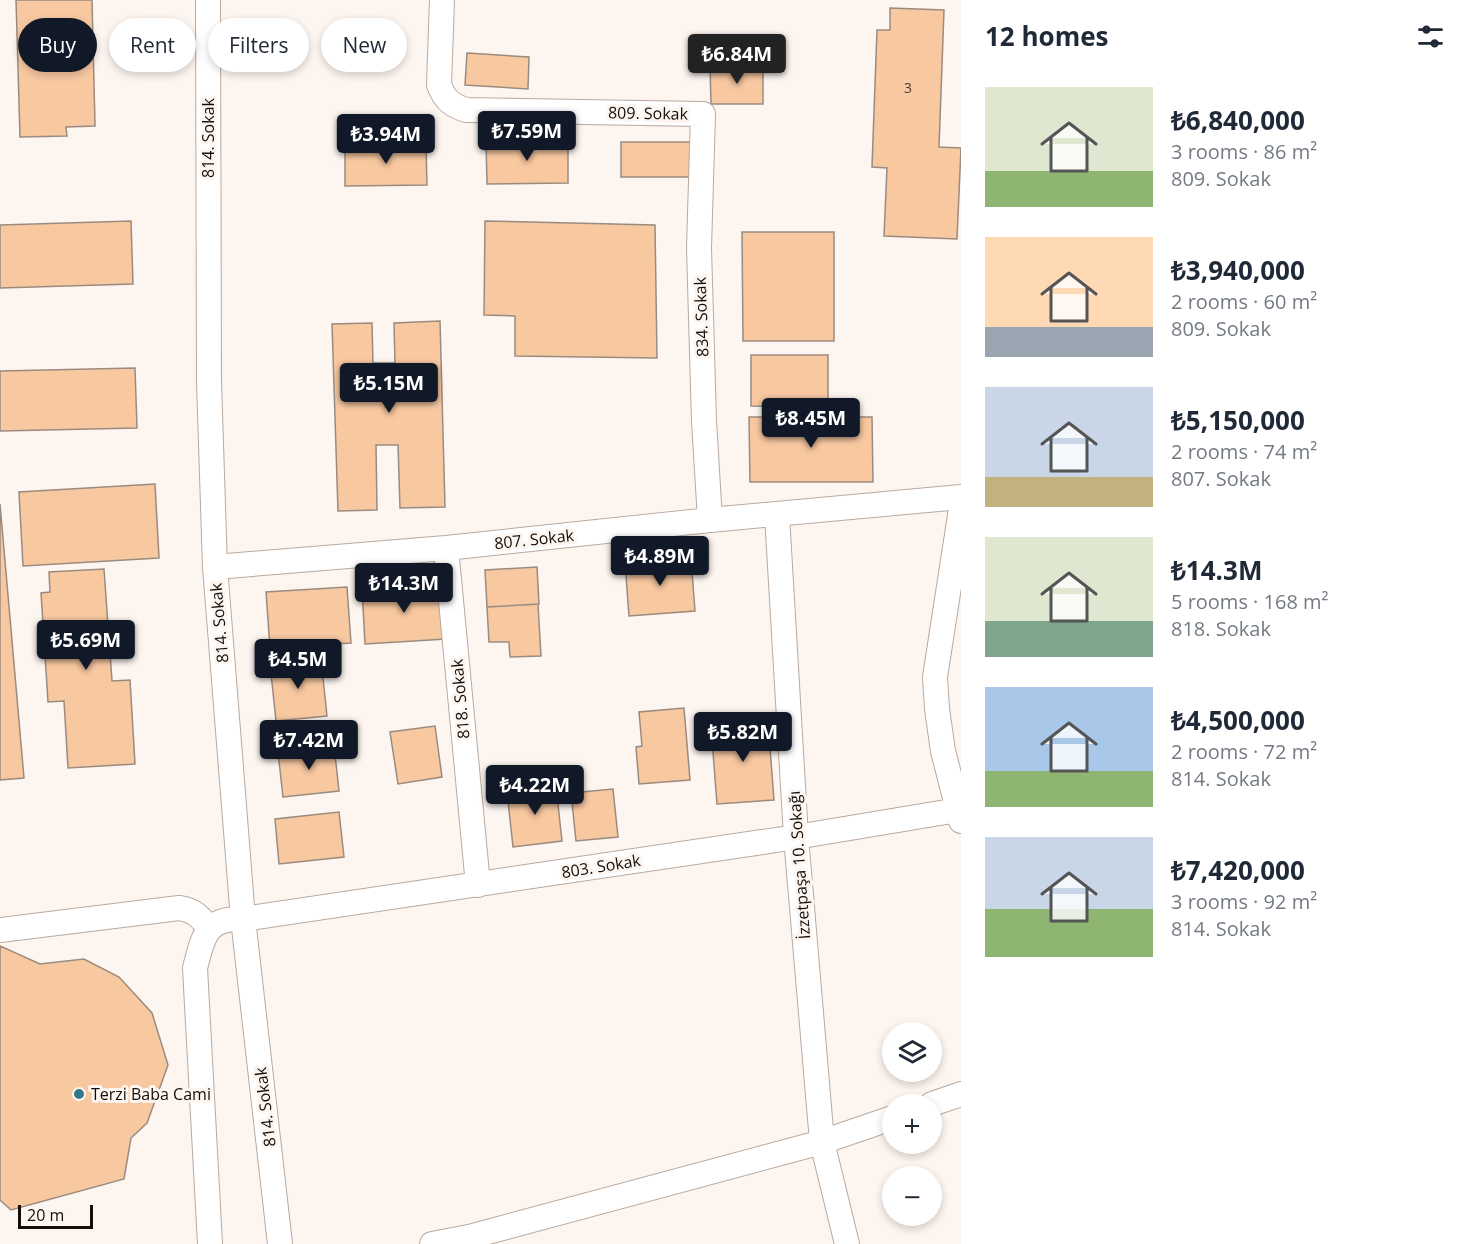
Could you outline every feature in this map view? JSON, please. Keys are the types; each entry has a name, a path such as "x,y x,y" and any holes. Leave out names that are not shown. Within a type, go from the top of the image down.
{"street":[{"name":"814. Sokak","path":"208,0 209,382 215,567 243,919 280,1244"},
{"name":"809. Sokak","path":"442,0 439,85 444,98 453,106 466,110 703,114"},
{"name":"834. Sokak","path":"703,114 699,248 710,520"},
{"name":"807. Sokak","path":"215,567 446,548 710,520 961,497"},
{"path":"959,816 943,751 935,678 951,644 961,509"},
{"name":"İzzetpaşa 10. Sokağı","path":"777,515 796,837 822,1142 847,1244"},
{"name":"818. Sokak","path":"446,548 478,885"},
{"name":"803. Sokak","path":"209,929 225,920 796,837 959,816"},
{"path":"0,930 179,908 188,909 201,916 209,929 203,935 195,968 210,1244"},
{"path":"942,1101 961,1094"},
{"path":"432,1244 470,1241 822,1142 882,1121"}],"building":[{"path":"16,0 92,0 92,18 18,18 18,68"},
{"path":"890,8 944,10 939,147 961,148 957,239 884,236 887,168 872,167 877,30 890,30"},
{"path":"467,53 529,57 528,89 465,85"},
{"path":"710,67 763,67 763,104 711,104"},
{"path":"18,72 94,72 95,126 66,127 67,136 20,137"},
{"path":"568,141 568,183 487,184 486,142"},
{"path":"621,142 692,142 692,177 621,177"},
{"path":"345,144 426,144 427,185 345,186"},
{"path":"131,221 133,284 0,288 0,225"},
{"path":"485,221 655,225 657,358 515,356 515,316 484,315"},
{"path":"742,232 834,232 834,341 743,341"},
{"path":"440,321 445,507 400,508 398,445 376,445 377,510 338,511 332,324 372,323 373,363 395,363 394,323"},
{"path":"751,355 828,355 828,407 751,406"},
{"path":"135,368 137,428 0,431 0,371"},
{"path":"749,417 872,417 873,482 750,482"},
{"path":"155,484 159,558 23,566 19,492"},
{"path":"0,504 24,778 0,780"},
{"path":"691,558 695,611 629,616 625,563"},
{"path":"537,567 539,604 487,607 485,570"},
{"path":"104,569 112,681 130,680 135,764 68,768 64,701 48,702 41,593 50,592 49,572"},
{"path":"442,584 446,639 365,644 362,589"},
{"path":"347,587 351,643 270,648 266,592"},
{"path":"538,604 541,656 510,657 509,642 489,642 487,607"},
{"path":"321,659 327,716 276,721 270,664"},
{"path":"684,708 690,780 639,784 636,747 642,746 639,712"},
{"path":"768,722 774,800 717,804 711,726"},
{"path":"435,726 442,777 398,784 390,732"},
{"path":"334,745 339,791 283,797 278,752"},
{"path":"556,786 562,841 513,847 507,792"},
{"path":"613,789 618,837 576,841 571,793"},
{"path":"339,812 344,857 279,864 275,819"},
{"name":"Terzi Baba Cami","path":"0,946 40,964 84,959 119,977 152,1013 168,1065 147,1123 131,1138 124,1179 11,1210 0,1200"}],"place":[{"name":"Terzi Baba Cami","path":"79,1094"}]}
